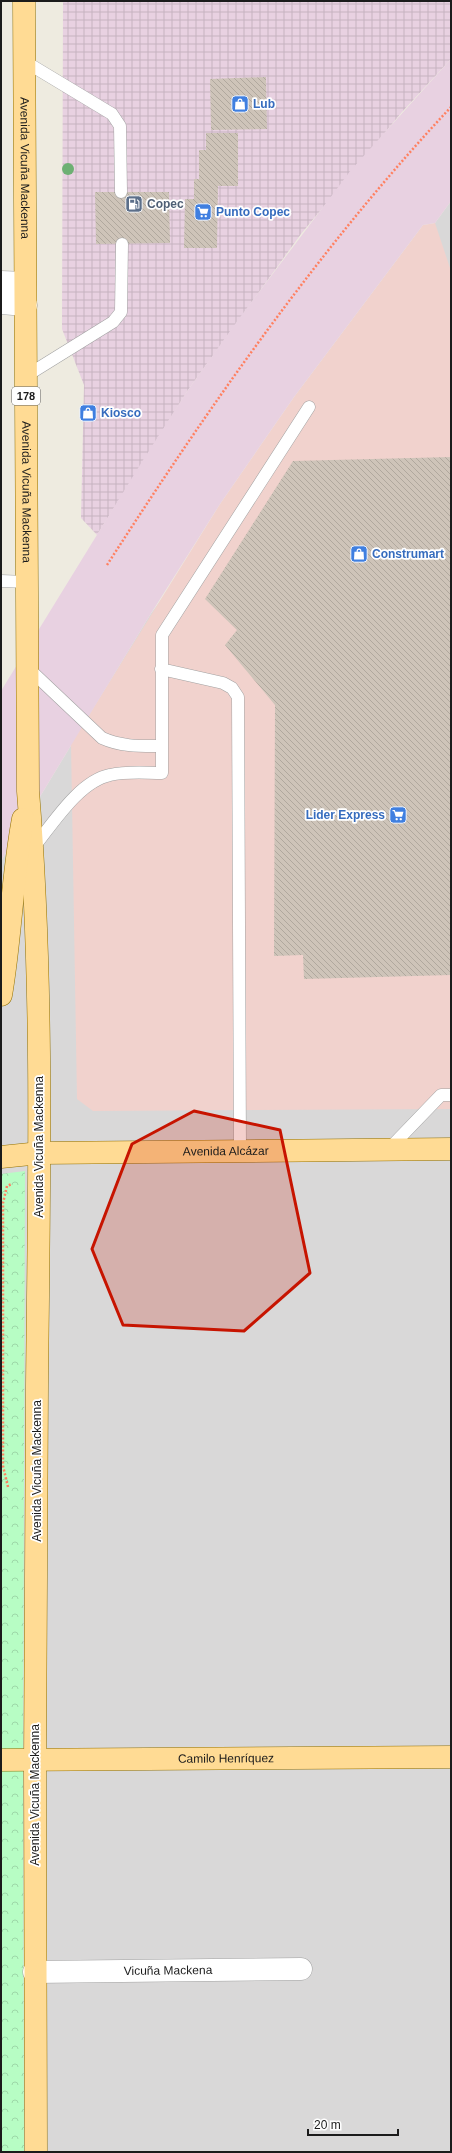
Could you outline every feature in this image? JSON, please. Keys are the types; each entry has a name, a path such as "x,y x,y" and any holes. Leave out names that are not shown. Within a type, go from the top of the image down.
{"main road":[{"name":"Avenida Vicuña Mackenna","path":"24,1 28,791 37,911 40,1153 34,1760 36,2152"},
{"name":"Avenida Vicuña Mackenna","path":"1,995 12,913 15,860 28,791"},
{"name":"Avenida Alcázar","path":"1,1157 40,1153 451,1149"},
{"name":"Camilo Henríquez","path":"1,1760 451,1757"}],"street":[{"path":"1,282 25,283"},
{"path":"1,303 26,305"},
{"name":"Vicuña Mackena","path":"34,1972 301,1968"}],"lane":[{"path":"24,61 112,114 120,126 121,192"},
{"path":"26,376 113,322 121,312 122,244"},
{"path":"33,848 84,788 95,780 121,773 162,773 160,645 165,628 309,407"},
{"path":"1,581 27,582"},
{"path":"28,668 102,738 114,744 130,746 162,746"},
{"path":"161,669 223,683 232,688 238,697 240,1151"},
{"path":"388,1150 446,1095"}],"path":[{"path":"107,565 160,484 262,339 336,242 419,141 451,107"},
{"path":"37,1489 9,1489 3,1466 3,1203 7,1186 19,1181 39,1177"}],"highlighted area":[{"path":"194,1111 280,1130 310,1273 244,1331 123,1325 92,1249 132,1144"}],"shaded area":[{"path":"63,1 451,1 451,59 402,112 301,234 188,390 97,535 81,518 84,385 62,329"},
{"path":"451,59 451,201 435,223 423,225 294,397 220,504 150,615 1,861 1,691 143,460 188,390 238,320 351,170"},
{"path":"451,201 451,2152 1,2152 1,861 150,615"},
{"path":"435,223 451,271 451,1109 93,1111 77,1099 71,744 220,504 294,397 423,225"}],"green space":[{"path":"25,1171 23,1782 24,2152 1,2152 1,1174"}],"building":[{"path":"266,77 267,129 211,130 210,79"},
{"path":"206,133 238,133 238,186 218,186 217,248 184,248 185,199 194,199 194,179 199,179 199,150 206,150"},
{"path":"95,192 169,192 170,243 96,244"},
{"path":"451,457 451,975 304,979 303,955 274,956 275,705 225,645 237,630 205,599 293,461"}],"place":[{"name":"Lub","path":"240,104"},
{"name":"Copec","path":"134,204"},
{"name":"Punto Copec","path":"203,212"},
{"name":"Kiosco","path":"88,413"},
{"name":"Construmart","path":"359,554"},
{"name":"Lider Express","path":"398,815"}]}
